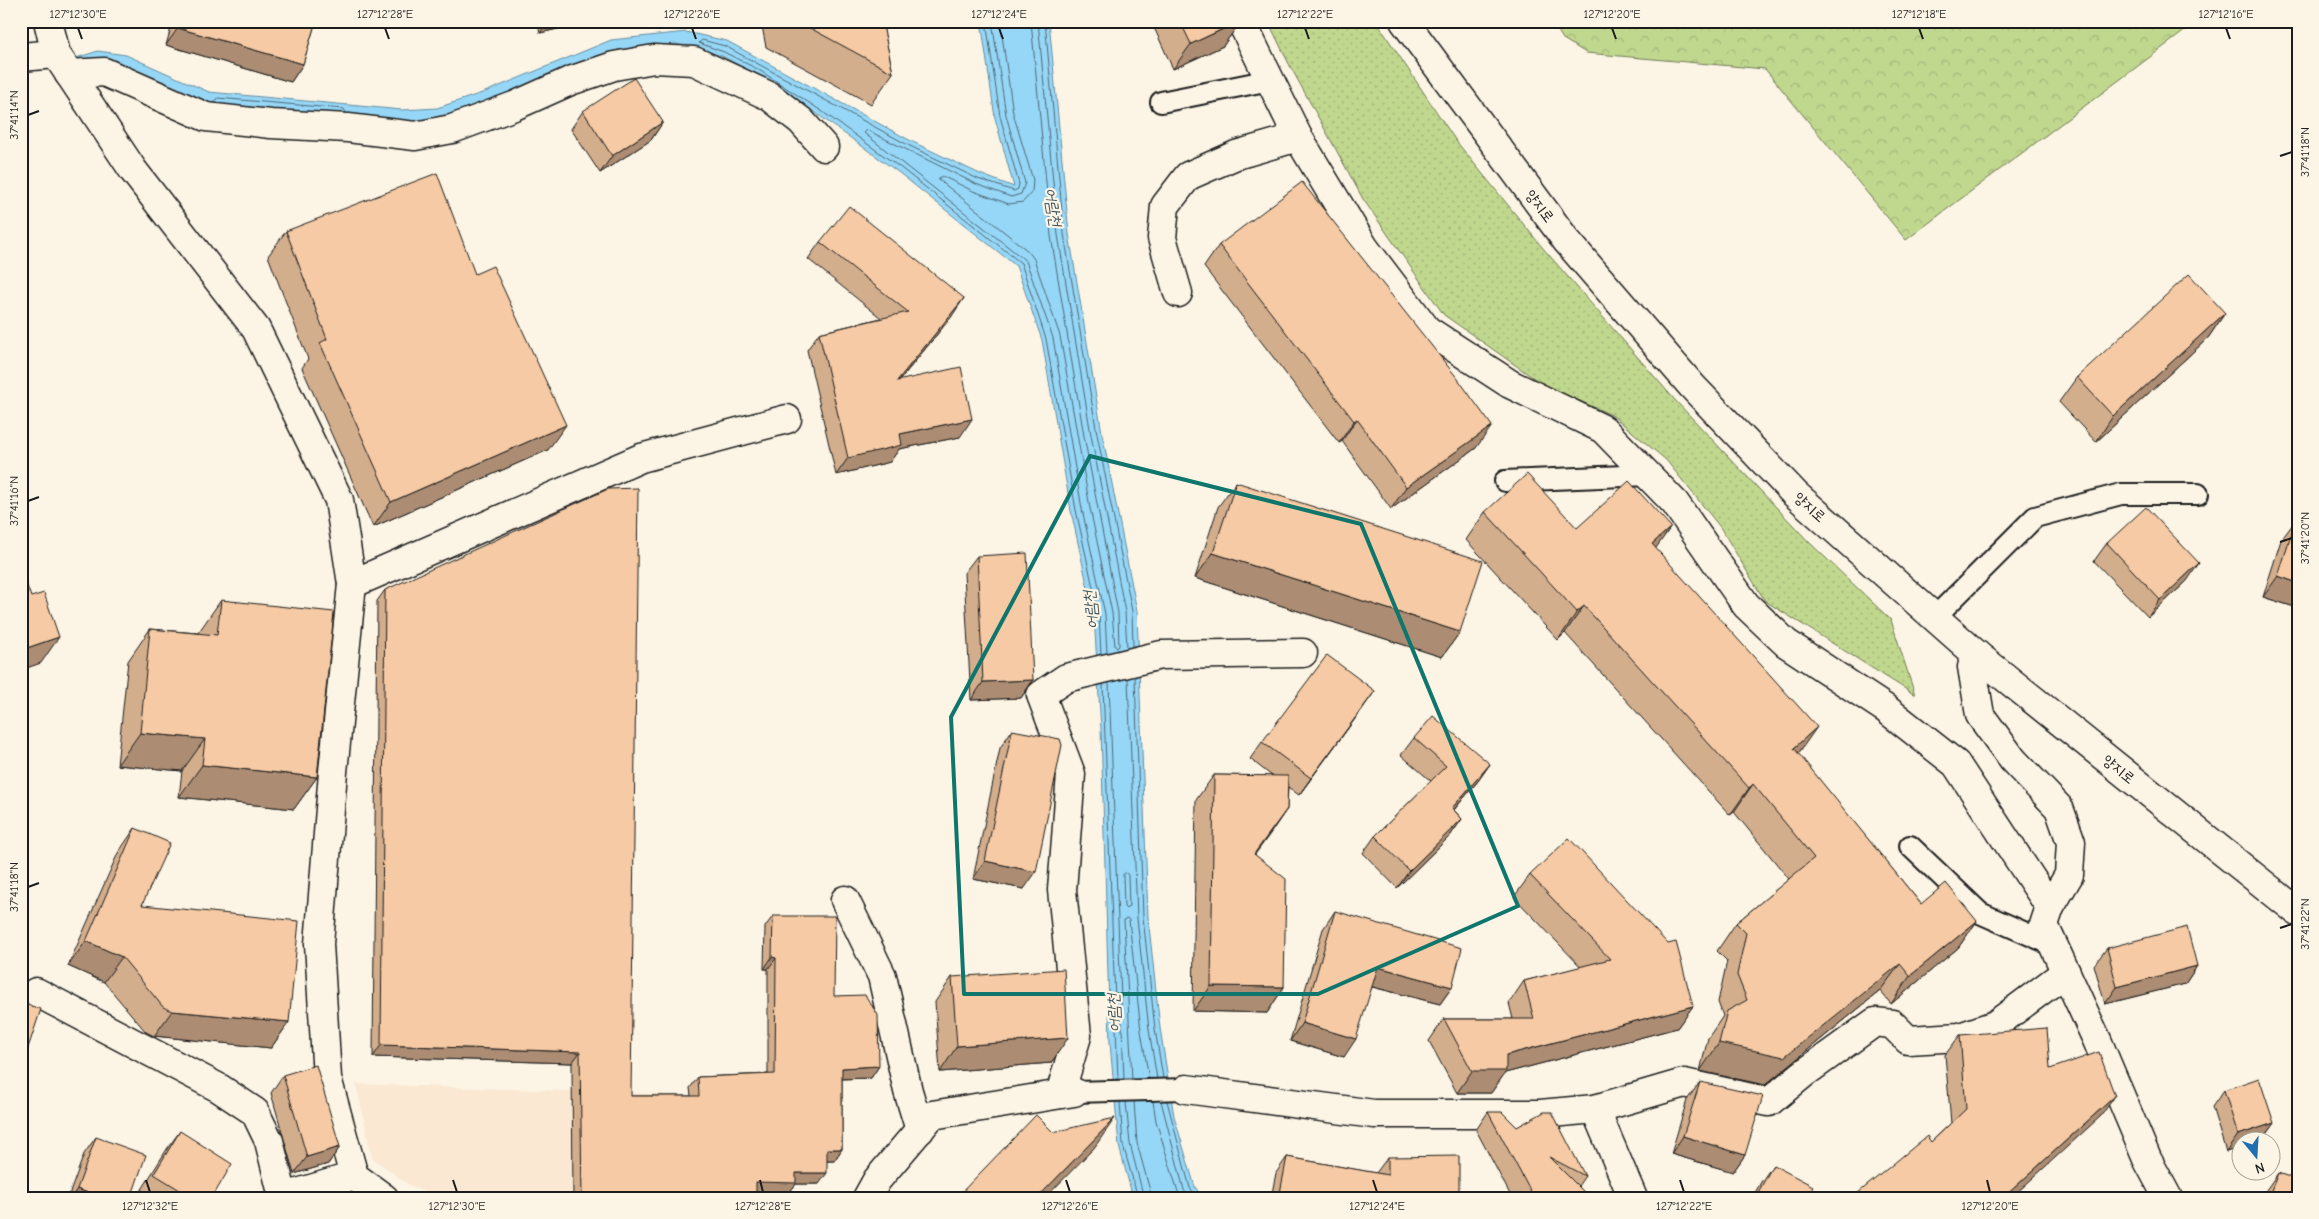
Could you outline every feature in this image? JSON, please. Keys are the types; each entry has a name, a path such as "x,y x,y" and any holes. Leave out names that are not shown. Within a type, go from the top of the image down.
{"street":[{"path":"48,21 62,64 133,170 256,329 339,500 352,584 333,772 319,944 327,1078 354,1176 384,1198"},
{"path":"1242,21 1298,137 1364,247 1427,330 1510,384 1603,429 1675,503 1746,605 1786,643 1886,709 1956,764 2050,907"},
{"name":"양지로","path":"1404,21 1566,240 1692,386 1795,494 1976,654 2298,912"},
{"path":"21,57 104,72 206,117 271,124 348,128 415,136 461,126 514,106 570,80 614,66 654,59 694,61 770,96 801,121 824,147"},
{"path":"1178,293 1162,238 1165,206 1188,176 1236,156 1298,137"},
{"path":"352,584 641,458 787,419"},
{"path":"867,1198 877,1180 932,1115 1067,1093 1077,1036 1062,890 1072,774 1041,694 1066,678 1161,655 1303,653"},
{"path":"1976,654 1972,667 1980,715 2014,760 2059,808 2071,842 2069,875 2050,907 2044,925 2147,1159 2168,1198"},
{"path":"845,900 882,976 908,1091 920,1130"},
{"path":"1186,1089 1374,1114 1540,1114 1595,1109 1684,1083 1769,1102 1803,1074 1875,1022 1892,1024 1908,1040 1960,1037 1995,1025 2066,972"},
{"path":"36,992 219,1088 255,1112 269,1141 282,1197 354,1176"},
{"path":"1595,1109 1633,1198"}],"lane":[{"path":"1161,102 1270,80"},
{"path":"1505,481 1648,475"},
{"path":"1934,618 2036,517 2121,494 2198,494"},
{"path":"1910,846 1980,914 2053,945"},
{"path":"1067,1093 1186,1089"}],"highlighted area":[{"path":"1090,456 1361,524 1518,906 1318,994 964,994 951,717"}],"shaded area":[{"path":"356,1084 663,1094 662,1198 435,1198 409,1185 372,1158"}],"green space":[{"path":"1268,21 1376,21 1456,141 1542,247 1674,399 1809,542 1891,620 1915,695 1765,601 1720,527 1666,460 1612,415 1545,386 1444,315 1363,199 1289,64"},
{"path":"1552,21 2198,21 1906,240 1765,69 1586,53 1563,39"}],"water":[{"name":"어람천","path":"981,21 1049,21 1069,234 1102,433 1137,611 1148,917 1160,1028 1174,1116 1195,1187 1203,1198 1133,1198 1119,1146 1110,1043 1101,729 1094,616 1071,511 1042,340 1016,266 898,172 817,114 757,75 722,56 676,44 618,50 457,115 421,123 242,116 108,65 76,58 98,51 126,55 209,92 402,110 437,108 485,92 611,40 686,32 727,41 913,142 980,174 1014,187 995,118"}],"building":[{"path":"180,21 316,21 303,64 178,28"},
{"path":"797,21 882,21 893,73"},
{"path":"1180,21 1240,21 1191,44"},
{"path":"634,78 663,122 612,156 583,111"},
{"path":"437,173 475,274 493,266 566,425 391,502 320,343 327,339 286,231"},
{"path":"1302,182 1458,379 1492,426 1406,487 1357,419 1354,421 1219,245"},
{"path":"849,206 964,298 897,381 961,367 972,419 900,434 902,445 848,458 819,333 908,312 820,242"},
{"path":"2189,274 2225,313 2113,416 2077,377"},
{"path":"1527,474 1577,528 1629,481 1671,527 1652,544 1817,727 1794,748 1921,904 1946,883 1977,921 1910,976 1900,964 1784,1057 1719,1043 1727,1011 1747,1000 1737,975 1746,933 1736,923 1814,858 1753,784 1749,788 1584,606 1577,612 1485,512"},
{"path":"1236,482 1483,561 1460,632 1213,553"},
{"path":"638,488 631,1096 699,1096 698,1077 775,1074 776,958 772,957 773,916 835,916 834,996 865,995 878,1015 879,1066 842,1068 842,1149 827,1149 827,1173 796,1173 796,1183 756,1182 756,1198 582,1198 580,1052 381,1045 385,590 608,489"},
{"path":"2146,507 2199,563 2160,600 2107,543"},
{"path":"2296,520 2298,520 2298,583 2278,576"},
{"path":"1027,553 1033,680 983,682 977,556"},
{"path":"21,569 31,597 44,593 59,637 21,650"},
{"path":"221,600 334,612 317,777 202,765 205,739 140,733 150,629 217,635"},
{"path":"1327,655 1375,691 1311,778 1262,742"},
{"path":"1433,716 1490,764 1452,808 1462,819 1409,871 1375,836 1446,766 1414,738"},
{"path":"1012,730 1060,739 1062,745 1036,872 985,861"},
{"path":"1214,775 1288,776 1287,809 1254,854 1286,879 1284,987 1211,986"},
{"path":"135,828 170,843 142,905 299,921 289,1022 172,1011 163,1007 122,957 86,941"},
{"path":"1569,838 1668,944 1676,942 1693,1006 1506,1055 1506,1071 1472,1071 1444,1019 1534,1019 1524,981 1610,959 1530,875"},
{"path":"1335,911 1462,948 1452,987 1378,967 1356,1039 1302,1023"},
{"path":"2187,927 2197,966 2117,987 2107,948"},
{"path":"1064,969 1068,1038 957,1046 952,977"},
{"path":"21,1003 41,1009 21,1069"},
{"path":"2047,1028 2050,1069 2099,1052 2115,1096 2003,1198 1852,1198 1927,1136 1931,1142 1966,1109 1960,1035"},
{"path":"316,1065 340,1147 307,1157 283,1075"},
{"path":"2259,1078 2274,1123 2247,1132 2237,1132 2224,1090"},
{"path":"1700,1082 1763,1096 1745,1155 1683,1136"},
{"path":"1488,1112 1502,1112 1517,1127 1544,1112 1552,1112 1585,1176 1549,1157 1590,1198 1534,1198"},
{"path":"1036,1115 1053,1132 1115,1118 1041,1194 1044,1198 956,1198"},
{"path":"180,1131 232,1164 212,1198 193,1198 154,1174"},
{"path":"96,1137 146,1155 131,1198 103,1198 77,1189"},
{"path":"1459,1156 1459,1195 1397,1196 1396,1198 1279,1198 1287,1157 1388,1175 1388,1157"},
{"path":"1773,1165 1813,1186 1807,1198 1755,1198"},
{"path":"2282,1174 2298,1180 2298,1198 2268,1198 2274,1182 2282,1182"}]}
